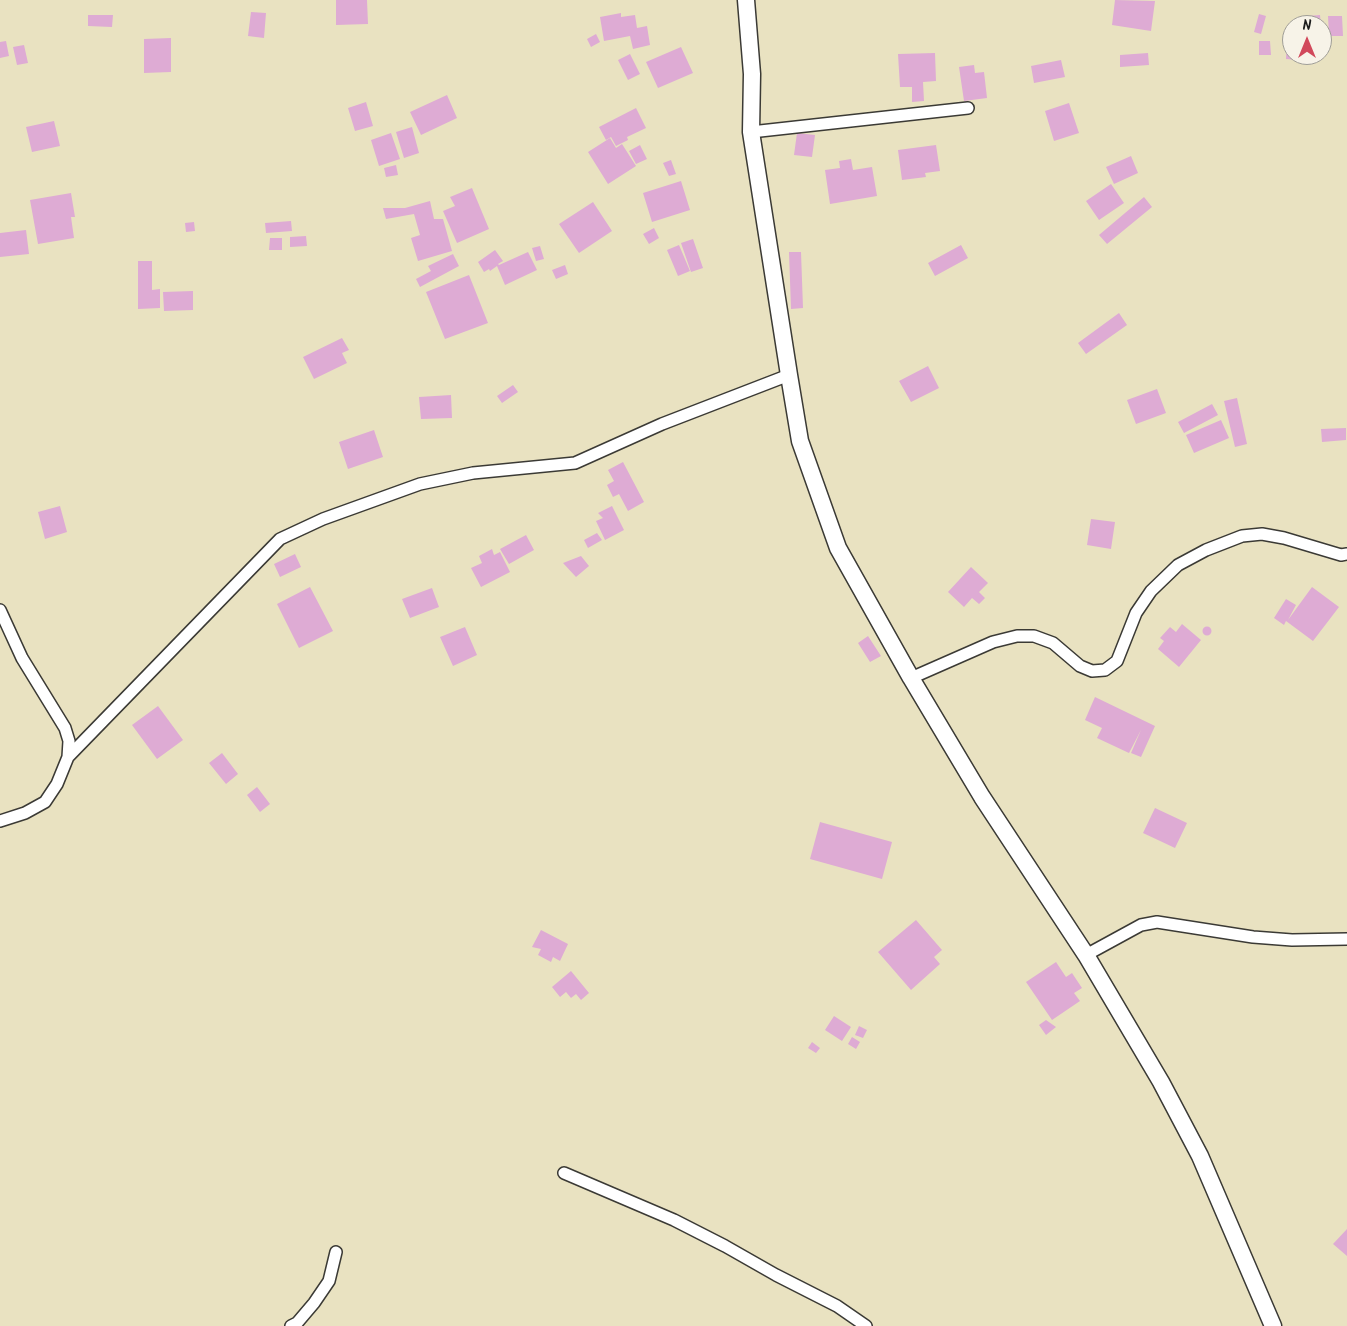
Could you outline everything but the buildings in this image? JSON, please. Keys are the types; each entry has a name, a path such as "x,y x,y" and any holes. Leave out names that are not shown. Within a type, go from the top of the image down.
{"street":[{"path":"746,0 752,74 751,132 800,441 838,548 911,678 982,797 1086,955 1161,1082 1200,1156 1271,1325"},
{"path":"751,132 968,108"},
{"path":"68,757 280,539 323,519 420,484 473,473 575,463 662,424 789,375"},
{"path":"911,678 985,645 1017,636 1034,636 1053,643 1080,666 1092,671 1105,670 1117,661 1136,613 1151,591 1178,565 1206,550 1242,536 1262,534 1284,538 1341,555 1347,554"},
{"path":"0,610 22,658 65,728 69,741 68,757 57,784 45,802 25,813 0,821"},
{"path":"1086,955 1140,925 1157,922 1253,937 1292,940 1347,939"},
{"path":"564,1173 666,1217 725,1246 776,1275 838,1306 866,1326"},
{"path":"291,1326 314,1303 329,1281 336,1252"}]}
